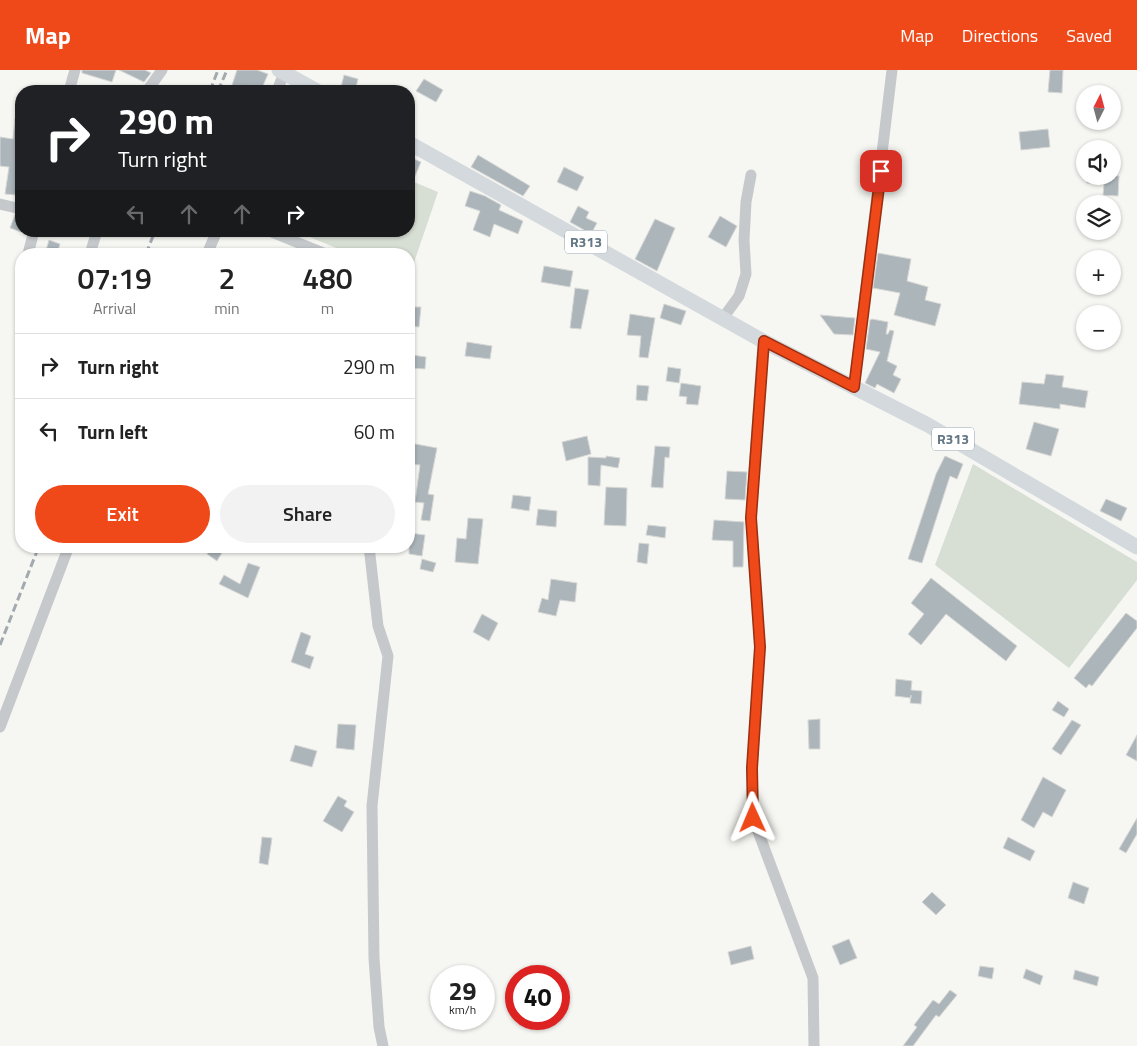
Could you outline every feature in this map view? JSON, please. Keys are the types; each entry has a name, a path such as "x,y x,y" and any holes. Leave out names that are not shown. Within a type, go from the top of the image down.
{"main road":[{"path":"282,72 306,85"},
{"name":"R313","path":"415,145 764,341 928,425 1137,547"}],"street":[{"path":"71,85 75,70"},
{"path":"151,85 162,70"},
{"path":"854,387 892,70"},
{"path":"279,85 282,72"},
{"path":"724,318 739,296 746,274 745,212 751,175"},
{"path":"0,204 15,208"},
{"path":"284,237 311,248"},
{"path":"764,341 751,518 760,647 752,768 753,818 814,978 814,1046"},
{"path":"0,726 66,553"},
{"path":"370,553 378,626 388,656 372,806 374,958 379,1027 383,1046"}],"shaded area":[{"path":"415,182 438,192 415,259 415,248 336,248 310,237 415,237"},
{"path":"973,464 1137,562 1137,580 1069,668 935,565"}],"building":[{"path":"82,70 116,70 112,82 82,73"},
{"path":"119,70 145,70 151,73 144,82"},
{"path":"237,70 257,70 268,74 263,85 232,85"},
{"path":"1050,70 1063,70 1062,93 1048,92"},
{"path":"344,75 358,79 356,85 342,85"},
{"path":"424,79 443,90 436,102 416,91"},
{"path":"15,118 15,195 5,194 9,167 0,166 0,137 13,139"},
{"path":"1048,129 1050,147 1021,150 1019,132"},
{"path":"478,155 530,186 523,196 471,167"},
{"path":"415,160 421,162 415,176"},
{"path":"564,167 584,177 577,191 557,182"},
{"path":"1104,185 1119,185 1118,195 1103,195"},
{"path":"470,191 485,196 501,205 499,210 523,221 518,234 494,224 490,237 473,230 480,211 465,206"},
{"path":"578,206 589,212 586,218 597,223 591,234 570,222"},
{"path":"15,215 15,230 10,228"},
{"path":"720,216 737,226 726,247 708,237"},
{"path":"655,219 675,228 657,271 635,259"},
{"path":"49,240 60,244 59,248 47,248"},
{"path":"878,253 911,259 907,281 928,287 925,300 941,304 935,326 894,315 900,293 873,288"},
{"path":"544,266 573,271 570,287 541,282"},
{"path":"575,288 589,290 581,329 570,328"},
{"path":"664,304 686,311 681,325 660,318"},
{"path":"415,307 421,307 419,327 415,327"},
{"path":"630,314 655,318 648,358 639,357 641,336 627,335"},
{"path":"820,315 855,318 853,335 834,334"},
{"path":"870,320 888,322 886,334 890,330 894,331 887,361 897,366 893,375 901,379 894,393 877,384 875,388 865,383 880,352 866,349"},
{"path":"467,342 492,346 490,359 465,356"},
{"path":"415,355 426,357 425,369 415,368"},
{"path":"668,367 681,369 679,383 666,381"},
{"path":"1046,374 1064,376 1062,387 1088,391 1085,408 1060,404 1060,409 1019,404 1022,382 1044,384"},
{"path":"681,383 701,386 698,405 686,404 687,397 679,396"},
{"path":"637,385 649,386 647,401 636,400"},
{"path":"1034,422 1059,429 1051,456 1026,449"},
{"path":"587,436 591,454 566,461 562,442"},
{"path":"415,444 437,448 428,494 434,495 430,521 421,520 424,503 415,502 420,465 415,465"},
{"path":"655,446 670,447 669,458 665,457 663,488 651,487"},
{"path":"606,456 620,458 618,468 601,465 600,486 588,485 588,457 606,458"},
{"path":"945,456 963,464 957,479 950,476 922,563 908,559 936,474"},
{"path":"727,471 747,472 745,500 725,499"},
{"path":"606,487 627,488 626,526 604,525"},
{"path":"513,495 531,497 529,511 511,508"},
{"path":"1106,499 1127,508 1121,521 1100,511"},
{"path":"538,509 557,511 556,527 536,525"},
{"path":"468,518 483,519 478,564 455,562 457,538 466,539"},
{"path":"714,520 744,522 743,567 733,567 733,541 712,540"},
{"path":"648,525 666,527 665,538 646,535"},
{"path":"415,534 425,535 422,556 409,554 415,553"},
{"path":"639,543 649,544 647,564 637,562"},
{"path":"208,553 222,553 217,561"},
{"path":"422,559 436,563 433,572 420,569"},
{"path":"248,563 260,567 248,598 219,584 224,575 240,584"},
{"path":"931,578 1017,646 1006,661 946,614 921,645 908,634 924,614 911,603"},
{"path":"551,579 577,583 575,602 560,600 556,616 538,612 542,598 548,600"},
{"path":"1126,613 1137,621 1137,628 1092,686 1089,684 1086,688 1074,678"},
{"path":"482,614 498,623 489,641 473,632"},
{"path":"301,632 311,636 305,654 314,657 310,669 291,662"},
{"path":"896,679 912,681 911,690 922,691 921,704 910,703 911,698 895,696"},
{"path":"1058,701 1069,709 1064,717 1052,710"},
{"path":"820,719 820,749 809,749 808,720"},
{"path":"1072,720 1081,725 1061,755 1052,749"},
{"path":"338,724 356,725 354,750 336,748"},
{"path":"1137,735 1137,761 1126,755"},
{"path":"295,745 317,751 312,767 290,761"},
{"path":"1043,777 1066,790 1052,817 1043,812 1034,828 1021,820"},
{"path":"338,796 347,801 344,806 354,812 342,832 323,821"},
{"path":"1137,818 1137,834 1126,853 1119,849"},
{"path":"262,837 272,838 268,865 259,863"},
{"path":"1008,837 1035,851 1030,861 1003,848"},
{"path":"1073,882 1089,888 1084,904 1068,898"},
{"path":"932,892 946,905 936,915 922,902"},
{"path":"849,939 857,958 840,965 832,946"},
{"path":"751,946 754,959 731,965 728,952"},
{"path":"980,966 994,968 992,979 978,976"},
{"path":"1026,969 1043,976 1040,985 1023,978"},
{"path":"1075,970 1099,977 1097,986 1073,979"},
{"path":"950,990 957,995 939,1017 936,1015 913,1046 903,1046 917,1027 914,1025 933,1000 939,1004"}],"railway":[{"path":"212,85 218,70"},
{"path":"221,85 227,70"},
{"path":"148,248 153,237"},
{"path":"0,645 36,553"}],"route":[{"path":"753,818 752,768 760,647 751,518 764,341 854,387 881,171"}]}
